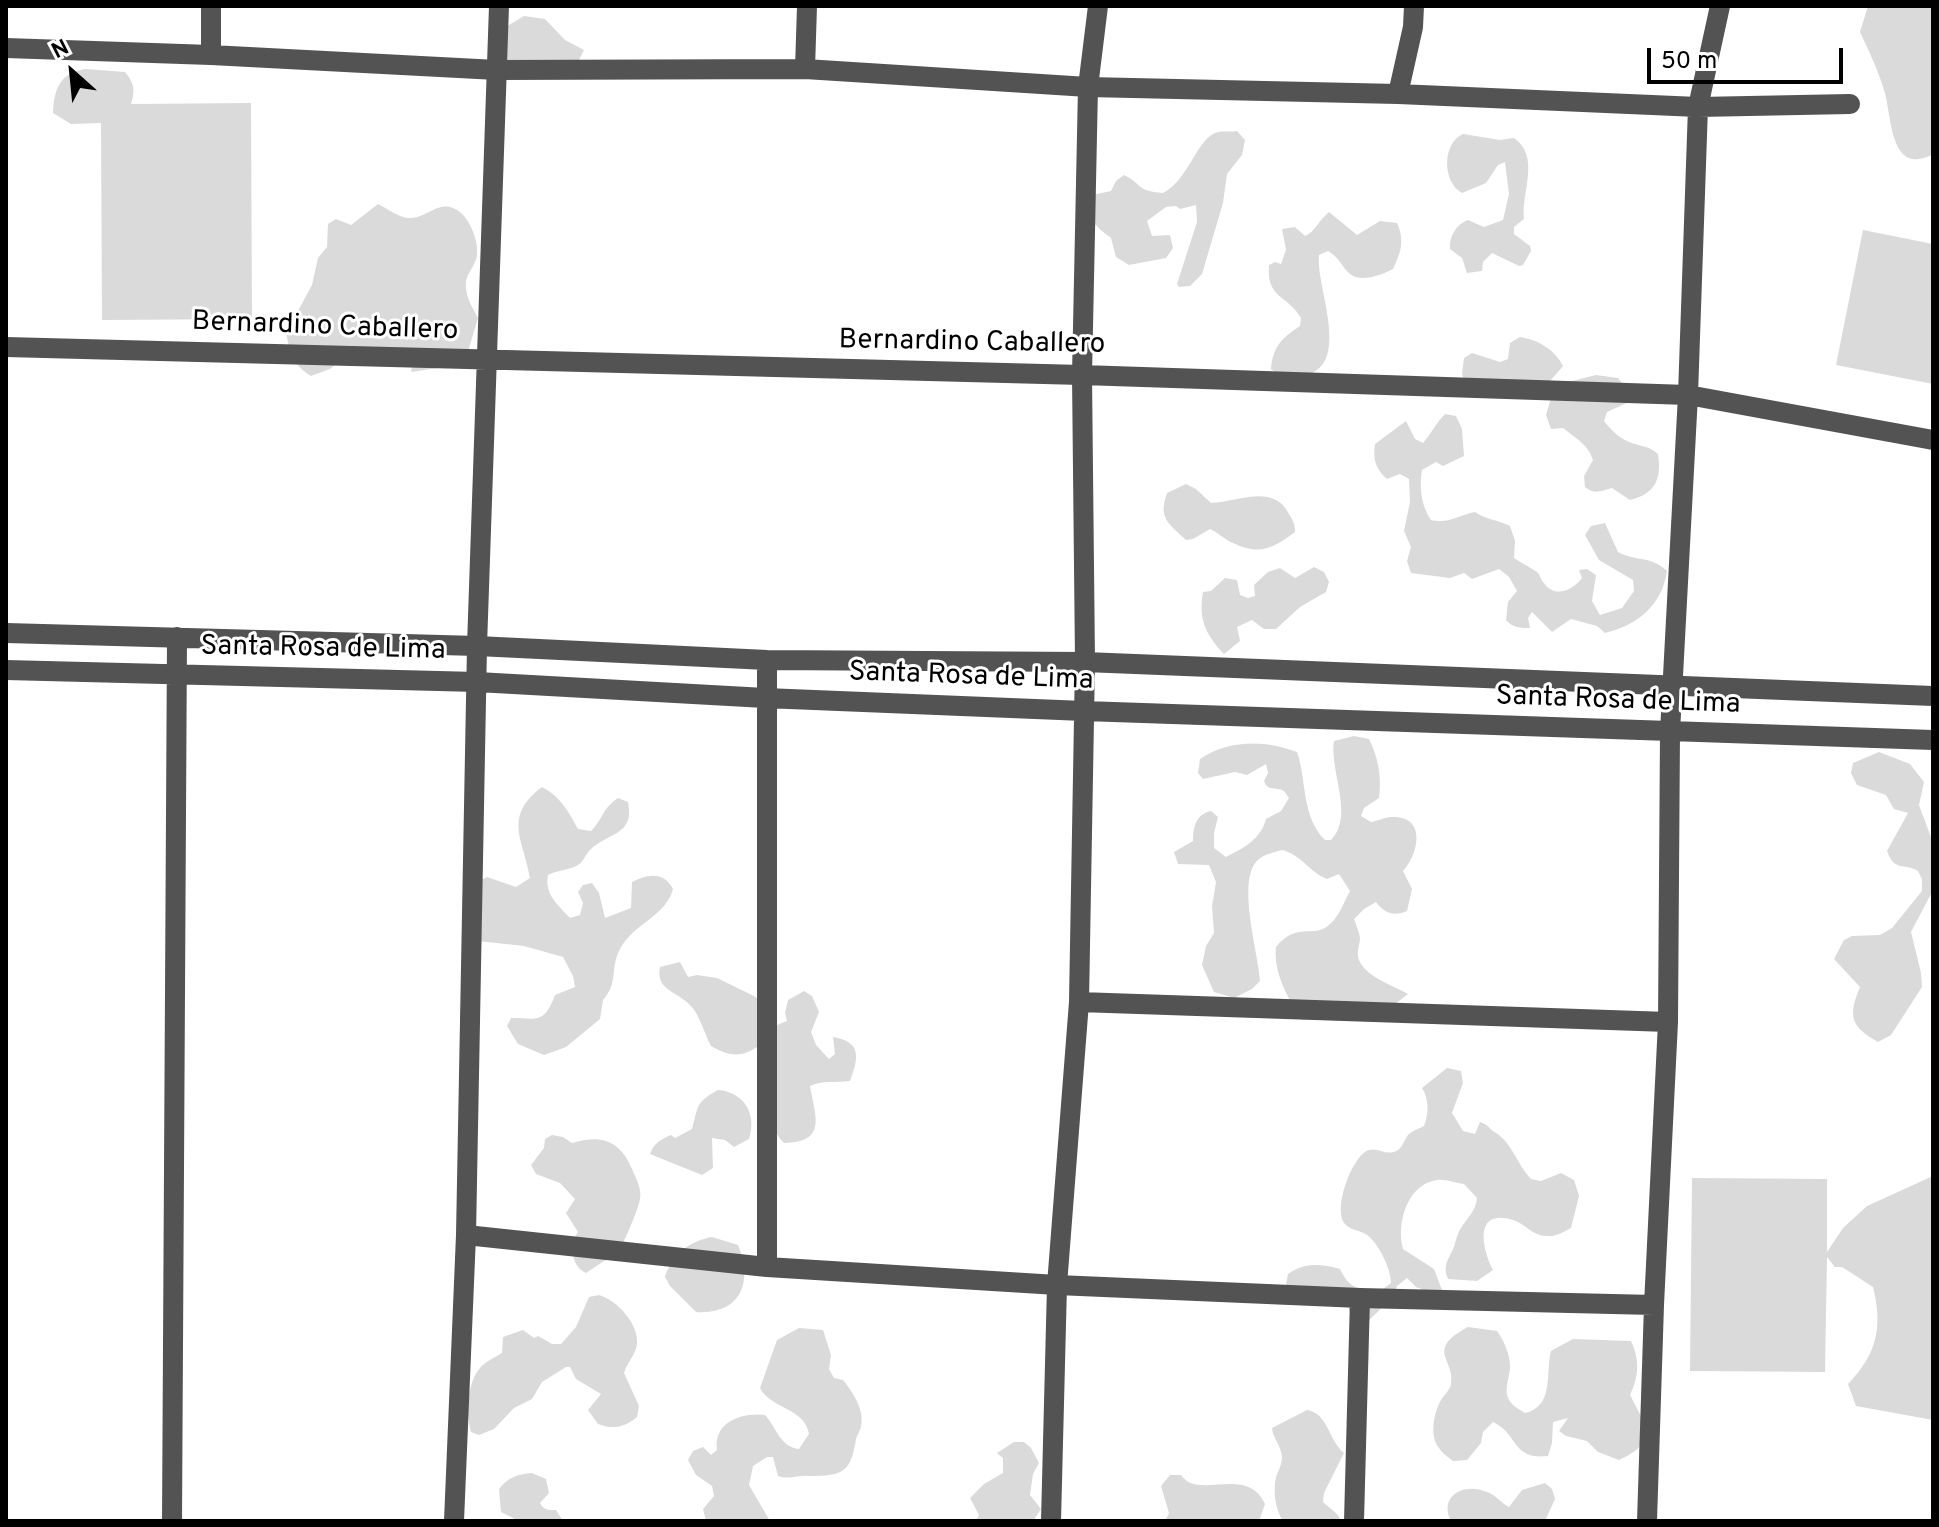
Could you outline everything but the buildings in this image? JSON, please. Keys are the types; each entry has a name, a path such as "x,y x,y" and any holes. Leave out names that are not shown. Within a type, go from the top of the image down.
{"street":[{"path":"211,6 211,55"},
{"path":"454,1521 466,1235 477,646 499,6"},
{"path":"805,69 807,6"},
{"path":"1051,1521 1057,1285 1079,1002 1085,662 1082,375 1088,87 1098,6"},
{"path":"1398,94 1413,27 1414,6"},
{"path":"1647,1521 1668,1022 1670,732 1688,395 1698,107 1720,6"},
{"path":"6,48 497,70 805,69 1088,87 1398,94 1698,107 1850,104"},
{"name":"Bernardino Caballero","path":"6,347 1082,375 1688,395 1933,440"},
{"path":"6,633 477,646 767,660 1085,662 1933,696"},
{"path":"172,1521 177,637"},
{"path":"767,660 767,1267"},
{"name":"Santa Rosa de Lima","path":"6,670 477,682 1084,711 1933,740"},
{"path":"1079,1002 1668,1022"},
{"path":"466,1235 767,1267 1057,1285 1360,1298 1654,1305"},
{"path":"1354,1521 1360,1298"}],"shaded area":[{"path":"1868,6 1933,6 1933,154 1919,159 1908,158 1895,140 1882,83 1860,32"},
{"path":"524,16 545,19 565,40 584,50 577,64 511,74 503,49 504,28"},
{"path":"85,69 125,72 133,88 131,104 251,103 252,319 102,320 101,123 71,124 53,113 57,90 64,78"},
{"path":"1237,131 1245,140 1242,155 1227,174 1223,203 1202,274 1190,286 1179,287 1177,284 1197,222 1196,205 1180,209 1176,206 1166,207 1147,221 1152,236 1170,235 1173,248 1166,258 1129,265 1116,257 1111,238 1094,221 1092,195 1111,191 1116,181 1124,175 1143,189 1163,193 1180,179 1211,136 1218,132"},
{"path":"1463,134 1500,140 1514,138 1527,155 1524,219 1514,227 1514,234 1530,246 1531,251 1523,265 1492,253 1483,262 1482,271 1467,273 1462,258 1450,249 1454,232 1464,222 1468,220 1484,227 1503,220 1509,194 1505,162 1498,165 1486,183 1462,193 1455,188 1448,172 1448,154 1451,145"},
{"path":"378,204 407,218 437,208 453,208 468,221 477,249 466,283 468,297 478,318 469,348 472,355 452,366 411,372 414,356 345,357 330,369 311,376 300,368 294,358 286,333 312,285 318,258 327,247 328,224 336,219 351,225"},
{"path":"1329,212 1357,235 1380,221 1397,223 1401,235 1400,252 1393,269 1365,278 1354,277 1328,251 1319,255 1329,346 1324,362 1313,373 1284,376 1271,369 1274,354 1283,339 1300,326 1301,318 1274,291 1269,265 1275,262 1281,264 1286,250 1282,229 1295,227 1305,236"},
{"path":"1863,230 1933,244 1933,384 1836,365"},
{"path":"1520,337 1546,347 1563,366 1545,387 1465,382 1462,374 1464,358 1472,353 1500,362 1508,359 1510,343"},
{"path":"1596,375 1618,378 1629,392 1629,402 1607,412 1604,421 1624,440 1658,454 1659,471 1655,484 1645,494 1630,500 1612,488 1595,492 1585,487 1584,476 1593,460 1591,454 1563,428 1551,429 1546,415 1553,391 1568,382"},
{"path":"1445,414 1456,416 1462,429 1464,456 1443,466 1436,462 1422,470 1422,496 1431,520 1449,520 1475,512 1510,526 1515,541 1514,558 1537,572 1553,591 1564,591 1574,586 1582,578 1579,570 1587,569 1596,575 1592,601 1600,615 1622,608 1634,591 1633,580 1599,560 1585,535 1591,526 1605,523 1618,552 1655,563 1667,571 1660,594 1646,612 1628,625 1605,633 1597,626 1571,619 1552,632 1532,612 1528,618 1530,628 1520,628 1506,620 1508,602 1517,591 1509,577 1499,569 1472,579 1464,573 1450,578 1411,573 1407,561 1411,547 1404,531 1410,502 1409,479 1400,474 1387,479 1383,475 1376,463 1375,444 1406,421 1415,439 1423,443"},
{"path":"1186,484 1211,503 1254,496 1274,499 1290,516 1295,532 1273,546 1259,549 1233,543 1210,529 1186,540 1166,520 1164,502 1167,493"},
{"path":"1314,567 1324,572 1329,582 1326,592 1300,607 1276,629 1264,629 1252,620 1237,627 1240,641 1224,654 1212,640 1202,610 1203,592 1211,591 1225,578 1237,580 1240,595 1248,598 1255,596 1254,585 1268,572 1280,568 1295,578"},
{"path":"1354,736 1369,739 1380,775 1379,798 1364,808 1361,816 1371,822 1389,817 1403,818 1415,829 1416,837 1413,855 1403,871 1412,889 1407,911 1390,913 1376,902 1364,909 1354,919 1360,938 1358,957 1372,975 1408,994 1386,1011 1302,1020 1279,976 1276,947 1298,932 1317,931 1329,925 1350,891 1339,874 1327,879 1282,850 1259,859 1252,869 1249,882 1250,917 1260,981 1234,998 1214,992 1202,965 1206,946 1214,933 1212,906 1216,882 1209,865 1178,864 1174,852 1193,841 1196,822 1211,811 1218,817 1214,848 1226,857 1256,837 1266,819 1281,811 1289,798 1284,791 1266,784 1266,764 1247,775 1235,772 1203,779 1198,773 1200,759 1223,748 1248,744 1273,745 1297,752 1312,820 1325,840 1331,840 1341,818 1334,741"},
{"path":"1879,752 1910,764 1924,782 1919,805 1932,840 1933,880 1931,894 1911,932 1922,987 1891,1035 1878,1042 1857,1025 1853,1013 1860,987 1834,959 1844,940 1852,936 1880,935 1892,928 1922,891 1918,871 1896,865 1887,851 1908,813 1894,809 1886,795 1857,785 1851,773 1853,763"},
{"path":"542,787 559,800 578,829 591,831 618,798 628,802 628,821 624,827 597,844 578,865 548,875 550,894 570,918 580,915 583,903 578,892 583,885 592,883 599,893 605,918 631,908 632,882 638,879 660,877 673,889 658,912 623,944 616,959 611,986 603,1000 600,1019 566,1047 544,1055 518,1044 507,1026 511,1018 538,1018 547,1011 555,995 575,987 563,957 524,946 469,940 471,885 487,877 516,887 530,878 519,819 522,809"},
{"path":"680,962 688,977 717,978 754,996 767,1005 777,1025 787,1021 788,1000 804,991 812,996 819,1012 811,1032 816,1045 829,1059 835,1054 833,1037 843,1039 854,1047 856,1059 850,1081 810,1086 816,1117 813,1132 807,1138 784,1143 777,1134 765,1098 757,1047 734,1054 711,1046 693,1009 664,986 659,975 660,967"},
{"path":"1447,1068 1461,1071 1463,1083 1452,1113 1463,1131 1475,1134 1480,1122 1485,1124 1502,1137 1531,1179 1541,1181 1561,1173 1574,1180 1579,1196 1571,1228 1550,1236 1533,1232 1513,1220 1491,1220 1486,1225 1484,1242 1493,1270 1477,1281 1448,1279 1447,1262 1477,1198 1464,1184 1437,1180 1427,1183 1411,1197 1403,1217 1401,1239 1403,1249 1434,1269 1442,1290 1432,1293 1416,1287 1407,1278 1397,1286 1393,1297 1363,1326 1351,1316 1347,1303 1290,1293 1286,1285 1288,1274 1313,1265 1340,1269 1347,1281 1360,1289 1379,1292 1391,1283 1387,1264 1376,1244 1365,1233 1345,1224 1341,1207 1346,1183 1363,1154 1373,1149 1394,1152 1410,1133 1424,1126 1428,1107 1422,1088"},
{"path":"718,1090 735,1095 747,1106 751,1122 749,1139 734,1147 725,1140 712,1138 713,1168 702,1175 650,1154 661,1140 671,1135 675,1138 692,1129 701,1102"},
{"path":"552,1135 572,1143 592,1139 615,1146 627,1159 639,1187 636,1213 616,1257 586,1273 577,1265 573,1255 573,1243 578,1232 566,1213 575,1199 560,1183 536,1174 531,1165 544,1148 545,1139"},
{"path":"1933,1176 1933,1420 1856,1406 1848,1384 1871,1351 1877,1327 1876,1301 1873,1287 1842,1267 1835,1267 1827,1257 1825,1372 1690,1371 1692,1178 1827,1179 1827,1252 1843,1228 1867,1206"},
{"path":"712,1237 738,1245 743,1259 743,1284 740,1294 723,1308 696,1312 665,1277 682,1250"},
{"path":"599,1295 619,1307 631,1321 637,1336 636,1348 624,1373 639,1406 637,1417 619,1426 598,1424 588,1410 601,1394 576,1379 570,1367 566,1367 542,1382 532,1399 514,1408 494,1429 479,1435 471,1432 468,1407 472,1382 487,1361 502,1353 503,1337 523,1330 534,1338 538,1336 552,1344 561,1344 576,1327 589,1297"},
{"path":"1468,1327 1497,1331 1500,1335 1510,1364 1508,1398 1525,1413 1534,1409 1545,1396 1551,1351 1573,1339 1631,1341 1637,1368 1630,1395 1646,1432 1640,1447 1619,1460 1598,1452 1587,1441 1559,1431 1568,1418 1553,1422 1548,1456 1536,1456 1521,1450 1493,1422 1483,1432 1481,1443 1467,1460 1453,1461 1436,1443 1434,1424 1438,1405 1451,1384 1445,1355 1447,1342"},
{"path":"799,1328 823,1330 831,1355 829,1369 834,1378 843,1380 857,1402 862,1421 848,1466 837,1473 786,1478 778,1476 773,1457 767,1457 753,1466 749,1485 770,1521 706,1521 703,1509 714,1496 712,1486 696,1475 688,1460 693,1451 703,1447 711,1455 717,1450 717,1440 724,1426 747,1415 765,1415 787,1445 799,1449 809,1434 801,1419 765,1395 760,1388 777,1340"},
{"path":"1307,1410 1320,1417 1344,1453 1324,1493 1323,1502 1341,1521 1283,1521 1278,1511 1275,1488 1282,1455 1272,1428"},
{"path":"1014,1442 1024,1442 1039,1463 1033,1474 1030,1495 1041,1509 1033,1521 976,1521 979,1515 970,1498 984,1484 1003,1473 1003,1458 997,1453"},
{"path":"532,1473 546,1479 549,1493 541,1505 556,1510 563,1521 519,1521 501,1512 499,1489 513,1477"},
{"path":"1170,1475 1181,1475 1199,1485 1247,1486 1257,1492 1265,1504 1259,1521 1165,1521 1169,1513 1161,1486"},
{"path":"1545,1483 1552,1489 1555,1499 1545,1521 1451,1521 1448,1504 1456,1493 1463,1490 1479,1489 1509,1507 1522,1490"}]}
